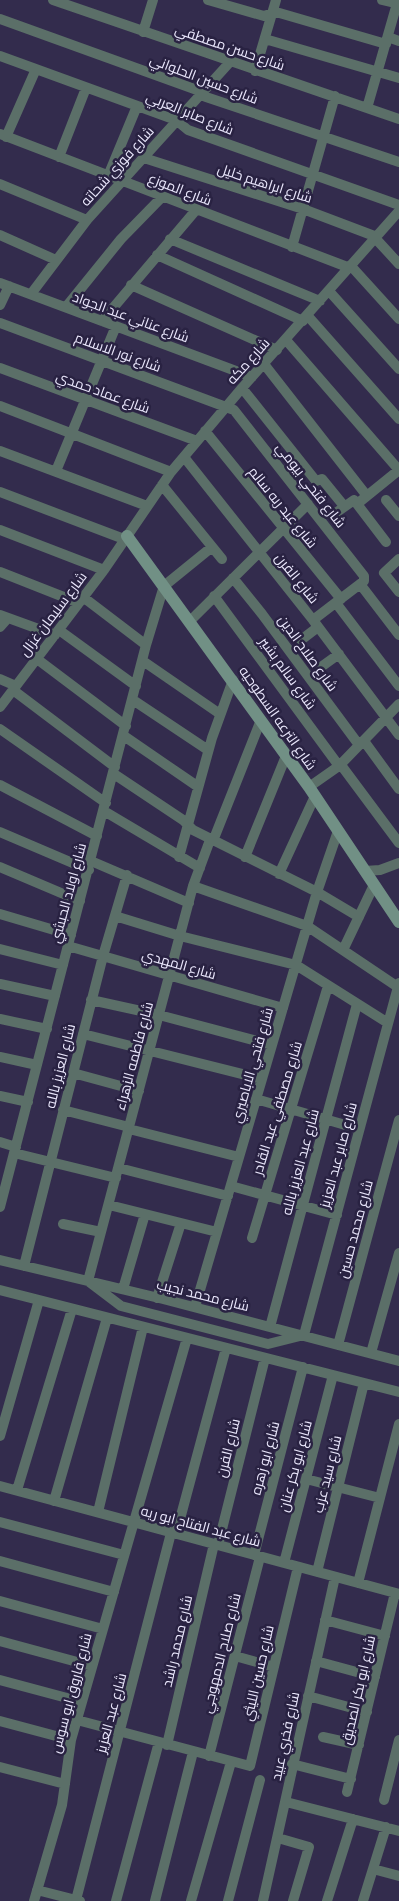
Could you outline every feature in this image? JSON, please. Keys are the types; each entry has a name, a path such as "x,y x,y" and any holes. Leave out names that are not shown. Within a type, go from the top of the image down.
{"street":[{"name":"شارع حسن مصطفي","path":"53,0 255,71 399,118"},
{"path":"143,32 153,0"},
{"path":"208,0 264,16 272,12 387,41 399,40"},
{"path":"255,71 276,0"},
{"path":"367,108 398,3 382,0"},
{"name":"شارع حسين الحلواني","path":"0,19 202,94 399,162"},
{"path":"264,38 399,78"},
{"name":"شارع صابر العربي","path":"0,56 176,120 188,130 399,205"},
{"name":"شارع فوزي شحاته","path":"30,294 87,220 230,62"},
{"path":"3,135 36,70"},
{"path":"58,157 86,88"},
{"path":"292,247 335,96"},
{"path":"108,176 137,106"},
{"name":"شارع الموزع","path":"3,135 292,247 351,267"},
{"name":"شارع ابراهيم خليل","path":"144,158 302,209 377,238"},
{"path":"0,184 87,220"},
{"path":"66,307 121,239 162,197"},
{"path":"102,321 196,210"},
{"name":"شارع مكه","path":"125,538 171,472 205,431 399,212"},
{"path":"0,235 56,260"},
{"path":"377,238 399,264"},
{"path":"170,239 320,301"},
{"path":"157,255 305,318 399,419"},
{"path":"351,267 399,319"},
{"path":"0,305 4,284"},
{"name":"شارع عناني عبد الجواد","path":"4,284 252,377"},
{"path":"131,286 277,350"},
{"path":"329,291 399,369"},
{"name":"شارع نور الاسلام","path":"0,323 226,407"},
{"path":"56,471 73,434 116,326"},
{"path":"286,340 399,470 357,504"},
{"path":"264,364 367,496"},
{"name":"شارع عماد حمدي","path":"0,368 197,441"},
{"path":"242,388 316,481 322,479 341,509 353,500 386,542"},
{"path":"0,406 171,472"},
{"name":"شارع فتحي بيومي","path":"226,407 236,414 364,576 364,581 360,584"},
{"name":"شارع عبد ربه سالم","path":"205,431 283,528 399,686"},
{"path":"0,451 147,506"},
{"name":"شارع الفرن","path":"184,456 316,623 399,735"},
{"path":"162,485 222,559"},
{"path":"0,492 125,538"},
{"path":"386,500 399,516"},
{"path":"190,621 308,504"},
{"path":"0,530 104,570"},
{"name":"شارع سليمان غزال","path":"0,707 104,570 125,538"},
{"name":"شارع الترعه السطوحيه","path":"125,538 164,586 233,680 312,791 399,922"},
{"path":"164,586 212,547"},
{"path":"399,559 384,573 399,592"},
{"path":"0,572 81,600 146,645"},
{"name":"شارع صلاح الدين","path":"233,578 399,789"},
{"path":"301,640 338,601 360,584 399,635"},
{"name":"شارع اولاد الحبشي","path":"0,1207 3,1186 28,1102 146,645 164,586"},
{"name":"شارع سالم بشير","path":"214,596 399,843"},
{"path":"0,627 4,616 57,632 136,686"},
{"path":"321,667 339,654"},
{"path":"37,659 125,731 198,786"},
{"path":"142,661 220,714"},
{"path":"0,679 15,688 115,770 183,820 187,825 212,841 317,892 358,917"},
{"path":"179,857 208,750 233,680"},
{"path":"133,700 208,750"},
{"path":"279,874 312,791 340,766 399,704"},
{"name":"شارع فاطمه الزهراء","path":"88,1281 193,886 261,720"},
{"path":"0,729 105,807 179,857 200,868"},
{"path":"245,857 286,756"},
{"path":"0,785 97,836"},
{"name":"شارع فتحي الاباصيري","path":"195,1307 317,892 338,831"},
{"path":"0,832 90,865 127,875 189,903"},
{"path":"365,871 380,870 399,863"},
{"path":"0,867 80,901"},
{"name":"شارع العزيز بالله","path":"24,1266 91,1000 127,875"},
{"path":"343,950 374,885"},
{"path":"193,886 307,926 398,985"},
{"path":"0,914 71,935"},
{"path":"115,916 180,936 296,966 388,1023"},
{"name":"شارع المهدي","path":"68,946 283,1008"},
{"path":"0,948 64,965"},
{"path":"0,984 55,996"},
{"name":"شارع صابر عبد العزيز","path":"304,1335 398,985"},
{"name":"شارع مصطفي عبد القادر","path":"252,1238 328,986"},
{"path":"91,1000 272,1044"},
{"name":"شارع عبد العزيز بالله","path":"270,1326 358,1004"},
{"path":"0,1019 47,1029"},
{"path":"83,1034 262,1079"},
{"path":"0,1057 37,1065"},
{"path":"73,1073 139,1091"},
{"path":"0,1096 28,1102"},
{"path":"256,1099 359,1129"},
{"path":"63,1110 239,1157"},
{"name":"شارع محمد حسين","path":"338,1345 399,1120"},
{"path":"0,1142 15,1150 50,1162 229,1191 266,1195 336,1214"},
{"path":"109,1205 218,1232"},
{"path":"122,1290 145,1214"},
{"path":"157,1298 181,1223"},
{"path":"63,1224 101,1232"},
{"path":"371,1353 399,1253"},
{"name":"شارع محمد نجيب","path":"0,1260 195,1307 399,1361"},
{"path":"88,1281 121,1306 268,1344 304,1335"},
{"path":"1,1294 39,1300 399,1392"},
{"path":"0,1436 39,1300"},
{"path":"17,1490 72,1309"},
{"path":"54,1501 107,1318"},
{"path":"98,1512 143,1327"},
{"name":"شارع فاروق ابو سوس","path":"34,1901 62,1806 71,1740 187,1338"},
{"name":"شارع عبد العزيز","path":"78,1900 174,1533 226,1348"},
{"name":"شارع الفرن","path":"216,1545 265,1358"},
{"name":"شارع ابو زهره","path":"257,1556 303,1367"},
{"name":"شارع ابو بكر عنان","path":"284,1563 333,1375"},
{"name":"شارع سيد عزب","path":"317,1572 364,1383"},
{"path":"358,1583 399,1424"},
{"path":"306,1479 380,1498"},
{"name":"شارع عبد الفتاح ابو ريه","path":"0,1486 397,1594"},
{"path":"0,1522 124,1556"},
{"name":"شارع محمد راشد","path":"116,1901 163,1744 216,1545"},
{"name":"شارع صلاح الدمهوجي","path":"210,1756 257,1556"},
{"path":"0,1561 114,1592"},
{"name":"شارع حسين الليثي","path":"231,1762 246,1767 250,1765 298,1567"},
{"name":"شارع فخري عبيد","path":"263,1901 335,1577"},
{"name":"شارع ابو بكر الصديق","path":"347,1792 397,1594"},
{"path":"0,1601 103,1629"},
{"path":"325,1620 385,1636"},
{"path":"0,1641 92,1666"},
{"path":"235,1656 274,1667"},
{"path":"316,1662 375,1677"},
{"path":"0,1680 82,1702"},
{"path":"308,1696 367,1712"},
{"path":"77,1720 231,1762 191,1901"},
{"path":"0,1721 71,1740"},
{"path":"323,1737 359,1745"},
{"path":"384,1800 399,1740"},
{"path":"155,1901 193,1752"},
{"path":"292,1764 351,1779"},
{"path":"0,1767 65,1784"},
{"path":"228,1901 260,1780"},
{"path":"286,1802 399,1831"},
{"path":"326,1901 353,1819"},
{"path":"364,1901 386,1828"},
{"path":"278,1838 310,1847 294,1901"},
{"path":"373,1870 399,1876"},
{"path":"37,1890 78,1900"}]}
